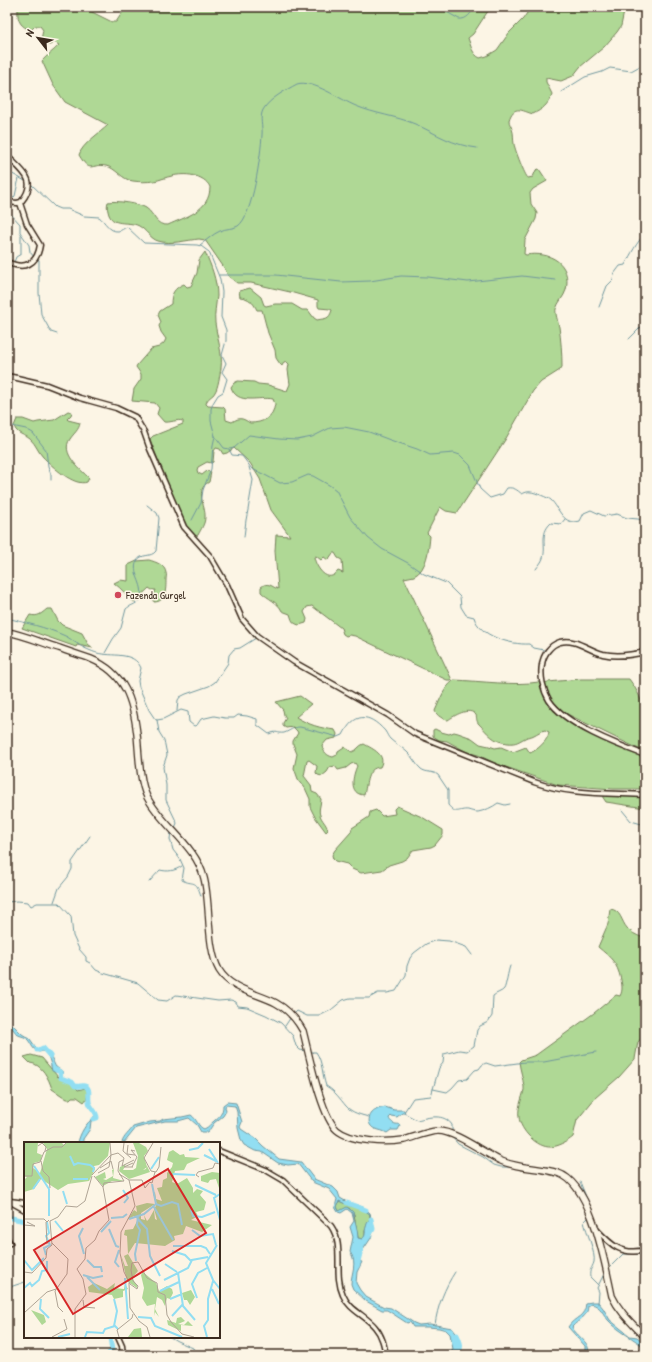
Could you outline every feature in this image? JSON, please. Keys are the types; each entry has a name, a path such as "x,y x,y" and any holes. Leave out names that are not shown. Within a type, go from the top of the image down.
{"main road":[{"path":"7,632 90,659 110,670 123,684 133,708 146,795 153,807 188,849 202,869 206,885 212,949 218,969 234,985 277,1003 291,1015 299,1025 303,1031 326,1113 336,1129 352,1137 387,1141 403,1140 432,1132 442,1131 453,1135 506,1163 518,1167 557,1173 570,1181 586,1204 596,1229 612,1296 622,1313 645,1337"}],"street":[{"path":"7,156 24,172 29,180 25,195 20,203 21,210 27,224 40,245 34,260 25,266 16,266 7,262"},
{"path":"7,202 20,203"},
{"path":"7,376 47,385 80,398 116,408 135,417 144,432 184,527 210,556 223,577 242,620 257,636 294,662 388,715 415,734 534,782 548,787 572,792 645,794"},
{"path":"645,652 613,656 572,642 559,642 554,644 545,654 542,664 542,674 544,690 549,700 565,715 593,733 645,756"},
{"path":"220,1151 266,1170 283,1180 331,1226 335,1233 338,1246 340,1285 342,1294 351,1307 366,1318 378,1330 382,1338 386,1355"},
{"path":"7,1200 24,1203"},
{"path":"7,1200 24,1209"},
{"path":"596,1229 620,1250 626,1252 645,1250"},
{"path":"7,1238 10,1243"},
{"path":"118,1338 122,1346 123,1355"}],"green space":[{"path":"16,7 82,7 112,22 116,22 124,10 134,7 487,7 488,11 473,34 468,38 473,52 480,58 497,50 531,7 625,7 621,26 617,32 604,47 580,67 573,76 561,81 546,78 546,82 552,94 545,106 533,114 522,110 516,110 513,112 509,120 513,132 515,147 528,178 533,177 536,170 539,169 547,181 533,189 530,193 531,204 537,213 536,219 525,240 524,254 535,254 551,257 562,266 566,273 566,290 557,306 556,311 562,352 562,367 560,370 541,382 533,391 505,440 457,513 446,511 440,507 427,533 430,536 425,564 414,576 404,578 452,680 447,680 355,636 346,636 343,634 341,628 312,606 307,607 304,612 307,619 306,623 299,625 293,621 290,614 282,611 275,603 261,592 261,587 266,584 278,589 275,551 276,535 290,536 271,510 260,479 250,463 234,448 223,454 220,449 216,448 214,451 213,462 207,462 198,467 198,473 202,475 207,471 211,472 209,482 202,489 201,494 205,520 198,535 196,536 186,527 178,512 150,439 153,436 183,424 183,421 178,420 164,422 157,414 159,408 155,403 132,401 134,389 141,379 141,374 136,367 137,365 151,349 159,347 166,339 159,326 161,322 158,315 160,311 171,304 172,294 175,289 184,284 187,287 191,286 197,273 199,260 205,252 216,284 217,296 215,320 221,351 220,374 217,387 214,394 206,404 208,406 223,407 225,409 226,420 232,422 237,419 241,419 250,423 263,421 270,416 275,404 273,399 243,398 234,393 231,387 238,381 254,382 287,391 290,384 288,370 289,364 286,361 282,366 276,358 275,350 268,333 262,310 257,310 250,301 246,298 240,297 239,291 250,288 261,297 264,305 266,306 275,304 292,304 302,310 308,310 317,320 328,317 332,310 319,308 318,300 290,292 251,283 237,283 228,276 225,269 205,240 199,239 174,242 158,241 135,224 120,223 113,220 108,211 108,202 122,202 139,205 146,208 160,224 168,225 189,216 201,207 206,202 210,187 203,179 188,175 170,176 154,181 144,182 126,179 110,167 101,165 91,167 86,165 79,155 81,151 87,143 108,125 65,102 53,85 42,61 59,45 54,42 50,45 45,44 41,40 43,30 40,26 35,26 31,30 22,25 18,17 18,10","holes":["333,553 335,553 338,558 342,560 343,573 338,571 334,575 327,576 317,566 314,557 316,556 321,560 324,557 328,560"]},
{"path":"68,411 72,412 67,419 68,420 80,423 70,439 67,450 72,460 89,478 87,482 82,483 70,479 57,470 41,455 32,441 28,437 19,433 14,426 17,419 23,419 34,423 54,420"},
{"path":"149,560 160,564 165,570 166,587 163,597 161,600 154,602 153,596 156,590 149,588 134,602 114,583 120,580 128,581 128,565 137,561"},
{"path":"47,609 52,609 58,621 62,625 82,633 88,644 93,648 77,645 76,647 22,628 30,615 39,615"},
{"path":"581,679 629,679 640,697 644,714 645,752 565,713 552,700 544,683"},
{"path":"454,680 508,683 539,682 548,701 560,713 645,758 645,789 614,789 558,785 497,764 478,755 467,752 447,741 439,740 433,736 433,730 435,729 449,734 454,732 458,733 472,738 480,744 495,748 501,747 513,752 526,747 530,753 542,745 547,739 549,732 545,730 540,731 533,736 526,737 515,743 503,742 498,741 488,734 478,723 476,715 473,712 470,711 462,713 448,720 442,718 435,711 445,690"},
{"path":"300,696 311,704 296,717 315,726 335,730 337,734 336,738 327,740 322,746 327,754 333,757 337,755 338,751 344,747 352,752 364,744 378,753 382,759 380,767 372,770 368,777 364,795 359,794 354,788 353,779 357,766 355,763 338,770 335,766 330,767 322,776 316,773 317,766 309,760 307,761 304,776 311,785 312,792 317,794 321,799 319,813 328,830 326,832 310,807 310,799 305,788 298,779 294,768 297,754 293,741 298,733 293,727 286,728 283,726 286,718 283,710 276,702"},
{"path":"600,793 645,794 645,808 606,802"},
{"path":"397,806 422,817 443,830 443,835 435,845 413,850 407,858 389,865 382,870 361,873 352,869 347,864 335,861 333,859 332,855 335,850 351,832 352,828 369,817 370,812 376,810 382,816 395,814 394,809"},
{"path":"610,909 619,914 631,932 641,937 645,935 645,1034 638,1042 635,1059 619,1077 595,1098 577,1120 573,1137 560,1145 546,1147 540,1145 530,1137 520,1122 519,1109 524,1087 519,1062 536,1055 616,995 620,996 622,986 618,969 610,958 598,947 608,924"},
{"path":"31,1055 42,1058 58,1077 71,1082 78,1090 85,1088 88,1095 84,1102 77,1097 67,1099 52,1089 47,1077 41,1069 30,1063 24,1057"},
{"path":"339,1201 363,1209 370,1214 370,1219 365,1231 365,1237 362,1239 358,1238 354,1214 349,1208 339,1211 337,1207"}],"water":[{"path":"7,1023 13,1025 22,1034 30,1039 37,1049 45,1049 56,1067 62,1071 63,1074 52,1071 47,1055 43,1051 39,1052 34,1049 26,1038 18,1035 12,1028 7,1026"},
{"path":"227,1102 236,1103 242,1122 240,1127 241,1129 256,1139 279,1159 301,1162 314,1179 333,1187 338,1192 340,1198 363,1207 370,1213 373,1231 371,1238 357,1259 358,1261 362,1262 357,1272 356,1283 360,1290 366,1297 384,1307 391,1308 414,1323 419,1325 430,1324 452,1328 459,1337 460,1354 444,1355 453,1349 450,1334 446,1330 428,1327 413,1327 410,1322 407,1323 387,1310 382,1310 366,1301 353,1289 351,1280 354,1260 350,1252 353,1237 350,1227 354,1221 352,1213 347,1209 341,1213 338,1212 335,1207 337,1199 329,1189 312,1182 298,1164 288,1165 278,1163 262,1152 255,1151 244,1145 238,1128 235,1106 226,1105 226,1111 223,1116 214,1123 208,1132 201,1132 197,1125 189,1118 178,1121 165,1121 136,1128 125,1142 122,1142 133,1127 163,1119 191,1115 200,1127 204,1129 219,1116 223,1105","holes":["339,1201 350,1206 360,1208 370,1214 370,1218 365,1229 365,1235 362,1239 358,1238 353,1212 347,1207 339,1211 337,1207"]},
{"path":"385,1107 394,1110 404,1110 405,1113 402,1113 397,1117 391,1116 389,1118 393,1123 399,1124 400,1126 398,1130 391,1130 387,1133 375,1129 370,1125 369,1120 371,1114 377,1109"},
{"path":"94,1116 97,1116 98,1118 91,1121 90,1129 83,1139 83,1142 78,1142 84,1129 89,1122 94,1118"},
{"path":"598,1302 610,1320 630,1336 637,1337 645,1343 645,1348 609,1321 600,1308 591,1304 588,1306 585,1316 572,1327 588,1346 588,1354 580,1355 585,1353 585,1346 568,1327 584,1312 586,1303"}],"waterway":[{"path":"412,8 420,7"},
{"path":"438,7 459,19 468,16 475,7"},
{"path":"561,92 585,77 610,68 631,71 645,62"},
{"path":"200,245 217,232 234,228 243,220 252,198 258,169 262,132 261,116 263,110 273,99 297,84 310,84 356,106 408,121 452,142 477,148"},
{"path":"7,171 27,182"},
{"path":"10,201 15,196 19,178"},
{"path":"31,184 55,207 60,209 68,209 84,216 99,217 112,230 115,231 120,231 127,227 144,243 197,245 209,252 220,279 222,292 221,317 226,330 226,341 222,355 226,363 222,372 227,379 223,392 218,395 211,409 211,421 215,436 224,448 229,449 232,455 242,456 252,469 280,483 292,482 308,475 313,476 329,485 336,490 350,517 368,538 382,549 408,563 424,574 446,583 460,597 461,607 466,615 474,617 477,624 482,629 505,641 529,644 534,648 544,650"},
{"path":"8,203 10,213 20,224 20,232 29,245 30,252 34,257"},
{"path":"599,307 607,286 613,280 614,274 620,266 625,265 636,245 645,234"},
{"path":"14,262 16,257 21,254 21,235"},
{"path":"37,259 39,260 39,293 41,314 51,332 57,334"},
{"path":"7,277 12,266"},
{"path":"219,275 276,275 341,282 370,281 401,276 428,277 468,282 522,276 555,280"},
{"path":"629,339 642,326 645,325"},
{"path":"7,425 26,429 33,433 46,450 51,480"},
{"path":"230,449 234,448 249,435 297,440 312,437 330,428 344,427 369,432 430,455 454,453 460,455 470,465 480,489 490,498 503,494 507,488 512,488 522,494 533,492 550,499 562,516 574,522 580,521 584,513 591,510 604,516 617,514 627,518 645,521"},
{"path":"192,520 201,503 203,490 211,469 215,436"},
{"path":"244,537 253,480 249,467"},
{"path":"105,653 121,628 126,609 138,602 141,595 142,590 135,566 137,561 141,557 156,551 159,518 157,513 147,505"},
{"path":"536,569 543,558 544,536 547,527 551,523 561,524 565,519"},
{"path":"7,618 56,632 84,648 95,652 128,657 138,663 141,668 138,681 139,687 149,710 157,720 159,732 164,740 167,755 163,767 166,785 166,800 177,823 175,828"},
{"path":"177,711 178,700 180,697 209,686 215,682 228,663 229,655 234,649 240,648 256,638"},
{"path":"157,720 163,719 181,710 188,712 189,722 194,726 197,725 201,719 214,716 234,718 238,715 257,719 257,725 269,734 274,732 284,733 293,728 300,727 338,737 343,735 352,722 357,719 367,718 379,725 390,739 405,750 421,769 438,775 448,790 448,805 454,810 478,812 488,809 498,803 505,805 510,804"},
{"path":"622,810 631,821 645,825"},
{"path":"171,832 170,839 173,850 180,859 184,868 182,880 196,885 201,896"},
{"path":"54,902 59,888 68,877 72,869 72,862 90,836"},
{"path":"149,882 160,870 171,871 182,866"},
{"path":"7,902 28,902 31,906 37,903 59,903 71,916 73,936 79,949 86,957 86,961 96,970 138,983 158,1000 167,1001 176,995 218,1001 231,1000 236,1002 238,1006 247,1007 281,1023 293,1036 296,1046 300,1050 306,1051"},
{"path":"293,1015 297,1011 307,1016 319,1016 331,1010 343,1000 350,998 369,998 378,993 396,991 406,975 410,958 426,944 436,940 449,941 466,947 472,955"},
{"path":"404,1112 413,1098 431,1096 439,1068 443,1063 444,1054 459,1050 467,1051 474,1046 477,1030 480,1026 488,1022 492,1016 493,996 502,991 506,985 510,966"},
{"path":"285,1026 291,1017"},
{"path":"37,1050 43,1048 50,1056"},
{"path":"311,1052 316,1052 318,1056 326,1086 351,1110 369,1117"},
{"path":"433,1089 447,1092 459,1080 467,1079 475,1070 479,1069 486,1063 495,1066 525,1062 544,1062 596,1052"},
{"path":"56,1070 60,1072 61,1078 72,1082 75,1086 84,1086 88,1088 89,1103 97,1116 97,1118 94,1119"},
{"path":"404,1113 417,1120 441,1117 449,1121 452,1125 452,1132"},
{"path":"452,1137 458,1144 483,1157 494,1165 511,1167"},
{"path":"580,1182 594,1216"},
{"path":"347,1203 366,1210"},
{"path":"7,1217 24,1221"},
{"path":"588,1218 584,1222 594,1258 590,1271 590,1277 598,1285"},
{"path":"369,1236 373,1229 371,1219"},
{"path":"357,1266 361,1249"},
{"path":"608,1269 623,1254 645,1254"},
{"path":"435,1325 442,1297 455,1272"},
{"path":"598,1304 599,1292 597,1288 604,1274"},
{"path":"7,1288 24,1282"},
{"path":"451,1355 459,1352 460,1350 457,1335"},
{"path":"107,1355 112,1351 110,1338"},
{"path":"172,1338 193,1348 196,1355"}],"place":[{"name":"Fazenda Gurgel","path":"118,595"}]}
